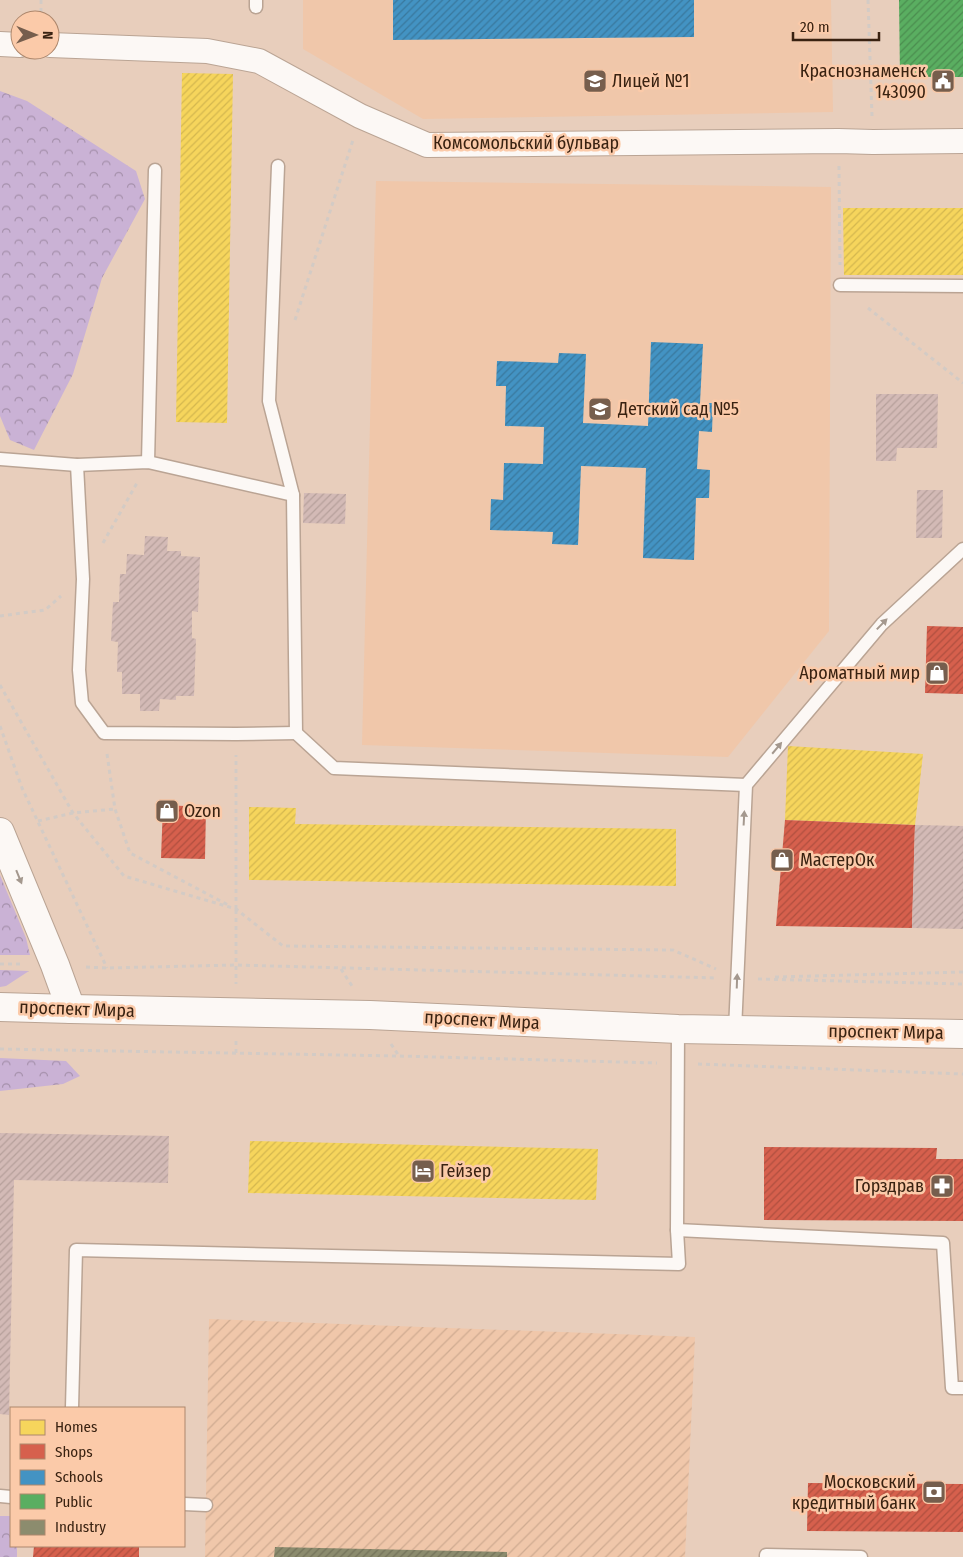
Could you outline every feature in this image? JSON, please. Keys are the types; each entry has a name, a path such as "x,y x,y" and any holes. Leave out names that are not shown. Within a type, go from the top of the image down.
{"street":[{"name":"Комсомольский бульвар","path":"60,45 207,51 259,61 360,116 427,145 838,140 873,142 963,141"},
{"path":"0,832 71,1010"},
{"name":"проспект Мира","path":"0,1007 370,1015 736,1030 963,1034"}],"lane":[{"path":"278,166 269,402 292,494 296,733"},
{"path":"148,462 155,170"},
{"path":"840,285 963,286"},
{"path":"0,460 77,465 148,462 292,494"},
{"path":"77,465 82,579 78,670 82,703 104,733 296,733 334,768 746,785"},
{"path":"736,1030 746,785 882,624 963,549"},
{"path":"72,1407 76,1250 679,1264 677,1230 678,1028"},
{"path":"677,1230 943,1243 952,1388 963,1388"},
{"path":"185,1504 206,1505"},
{"path":"766,1557 766,1555 861,1557"}],"path":[{"path":"868,0 873,142"},
{"path":"293,325 360,116"},
{"path":"0,685 73,813 124,876 236,909"},
{"path":"0,726 22,788 107,968"},
{"path":"104,733 115,809 130,853 236,909 283,946 673,950 737,978 963,972"},
{"path":"236,734 236,1053"},
{"path":"38,821 73,813 115,809"},
{"path":"0,964 107,968 236,964 963,984"},
{"path":"0,1049 677,1063 963,1074"}],"shaded area":[{"name":"Лицей №1","path":"303,0 831,0 833,112 423,119 303,49"},
{"name":"Детский сад №5","path":"376,181 831,187 829,631 728,757 362,745"},
{"path":"209,1319 695,1337 685,1557 205,1557"}],"green space":[{"path":"0,91 27,101 136,171 145,199 102,278 73,374 34,450 10,440 0,416"},
{"path":"0,875 26,938 30,955 0,955"},
{"path":"0,970 29,971 6,986 0,987"},
{"path":"0,1058 66,1061 80,1076 63,1084 0,1091"},
{"path":"0,1516 10,1516 10,1547 17,1547 17,1557 0,1557"}],"building: Homes":[{"path":"182,73 233,74 227,423 176,422"},
{"path":"843,208 963,208 963,275 844,275"},
{"path":"788,746 923,754 915,825 785,820"},
{"path":"249,807 296,808 295,824 676,829 676,886 249,880"},
{"name":"Гейзер","path":"250,1141 598,1149 596,1200 248,1193"}],"building: Shops":[{"path":"927,626 963,627 963,694 925,693"},
{"path":"163,805 206,807 205,859 161,858"},
{"path":"785,820 915,825 912,928 776,926"},
{"path":"764,1147 937,1148 936,1159 963,1159 963,1221 764,1220"},
{"path":"808,1483 963,1484 963,1532 807,1531"},
{"path":"34,1547 139,1547 139,1557 33,1557"}],"building: Schools":[{"path":"393,0 694,0 694,37 393,40"},
{"path":"651,342 703,344 700,403 713,403 712,432 699,431 697,469 710,470 709,498 696,498 694,560 643,558 646,468 581,466 578,545 552,544 553,532 490,530 491,499 503,500 504,463 543,464 544,427 505,426 506,386 496,386 497,361 558,363 559,353 586,354 583,423 648,426"}],"building: Public":[{"path":"899,0 963,0 963,77 900,77"}],"building: Industry":[{"path":"275,1547 507,1552 507,1557 274,1557"}],"building: Other":[{"path":"876,394 938,394 937,448 897,448 896,461 876,461"},
{"path":"917,490 943,490 942,538 916,538"},
{"path":"304,493 346,494 345,524 303,523"},
{"path":"145,536 168,537 167,551 181,551 181,556 200,557 198,612 192,611 192,638 196,639 194,696 176,696 176,700 160,699 159,711 140,711 140,694 122,694 122,672 117,672 118,642 111,641 113,602 119,602 120,574 126,574 127,554 144,555"},
{"path":"915,825 963,826 963,929 912,928"},
{"path":"0,1133 169,1136 168,1183 14,1180 9,1415 0,1414"}],"place":[{"name":"Лицей №1","path":"595,81"},
{"name":"Краснознаменск 143090","path":"943,81"},
{"name":"Детский сад №5","path":"600,409"},
{"name":"Ароматный мир","path":"937,673"},
{"name":"Ozon","path":"167,811"},
{"name":"МастерОк","path":"782,860"},
{"name":"Гейзер","path":"423,1171"},
{"name":"Горздрав","path":"942,1186"},
{"name":"Московский кредитный банк","path":"934,1492"}]}
